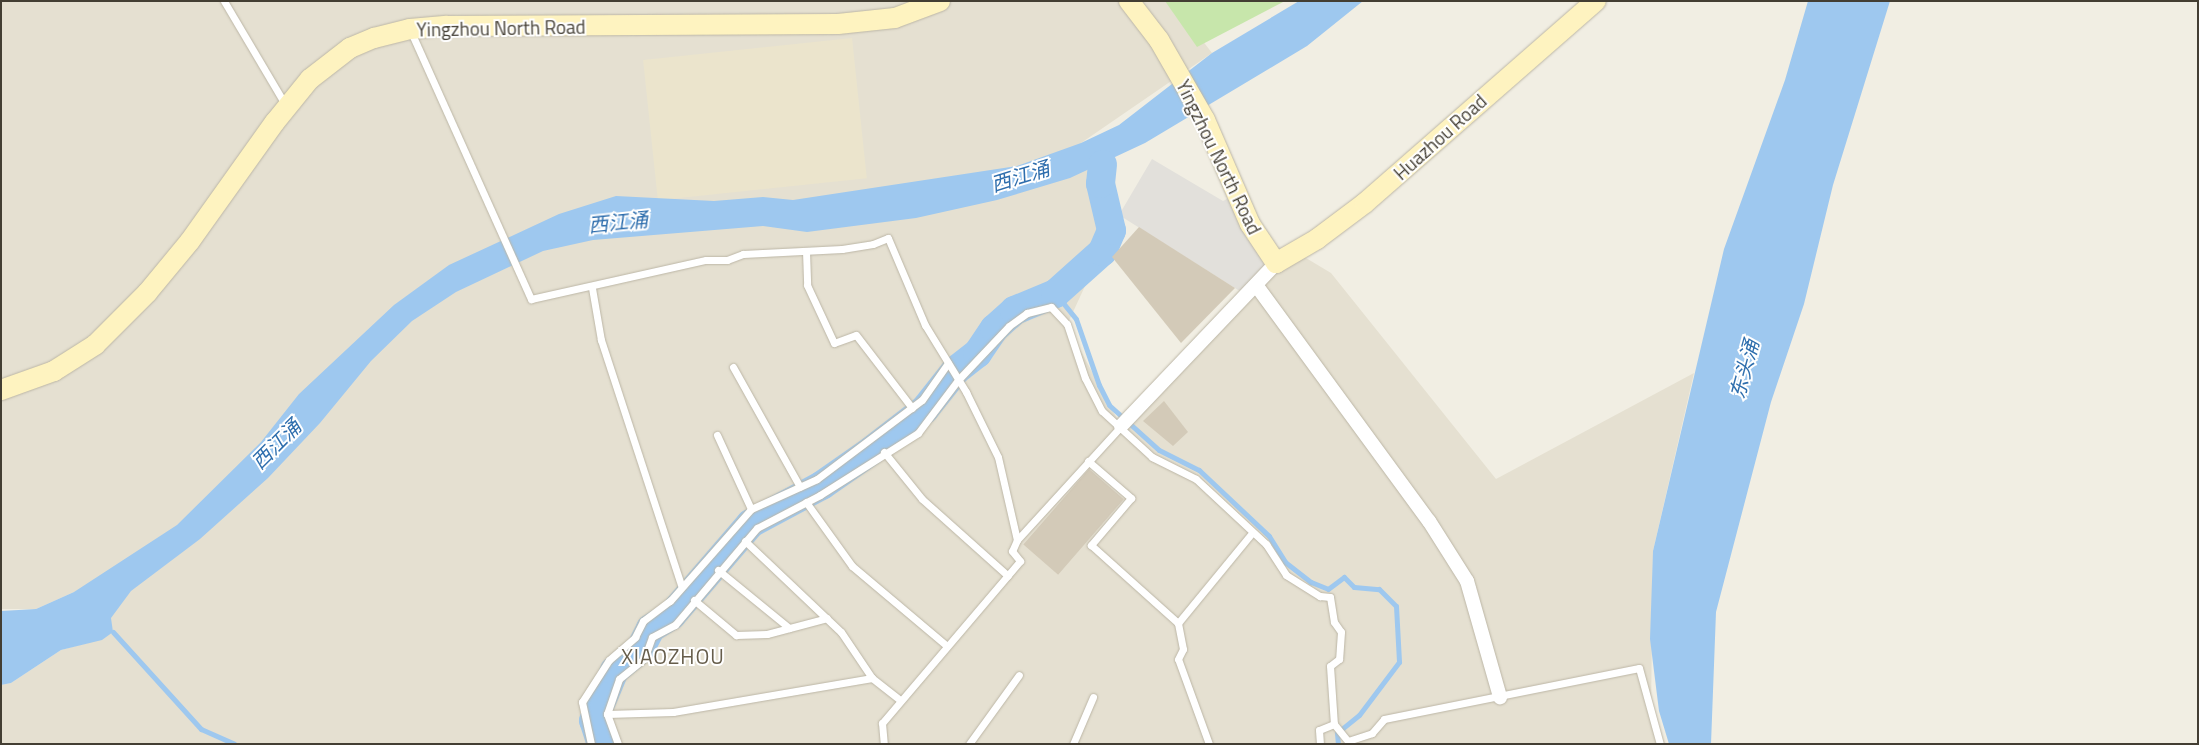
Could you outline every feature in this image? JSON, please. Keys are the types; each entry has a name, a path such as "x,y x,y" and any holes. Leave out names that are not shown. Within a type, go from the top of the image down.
{"main road":[{"name":"Yingzhou North Road","path":"1,390 37,378 69,363 95,345 118,324 190,242 286,107 310,79 350,48 410,29 497,25 838,24 895,18 940,1"},
{"name":"Yingzhou North Road","path":"1129,1 1159,40 1205,120 1250,224 1276,263"},
{"name":"Huazhou Road","path":"1276,263 1317,240 1365,203 1596,1"}],"street":[{"path":"1122,426 1276,263"},
{"path":"1256,285 1429,522 1467,581 1500,697"}],"lane":[{"path":"224,1 286,107"},
{"path":"410,29 519,267 531,299 592,288 706,260 727,260 743,254 865,246 888,238 925,325 958,380 998,457 1017,540"},
{"path":"806,251 807,285 834,343 856,335 912,408"},
{"path":"592,288 601,340 681,584"},
{"path":"618,744 607,714 619,680 644,659 652,637 675,625 718,570 757,528 806,502 884,452 918,433 958,380 1009,326 1027,313 1051,307 1067,324 1085,378 1102,411 1122,426 1152,457 1196,480 1266,544 1286,575 1320,596 1330,597 1334,622 1341,632 1339,659 1330,666 1334,724 1348,741 1372,733 1384,719 1639,668 1660,744"},
{"path":"591,744 582,702 609,660 635,637 643,621 670,601 681,584 751,509 817,479 922,400 948,363"},
{"path":"733,368 800,487"},
{"path":"884,744 882,723 1020,561 1012,551 1017,540 1122,426"},
{"path":"717,435 751,509"},
{"path":"884,452 922,498 1008,576"},
{"path":"1088,461 1132,498 1091,545 1178,622 1183,649 1178,659 1209,744"},
{"path":"806,502 852,566 947,646"},
{"path":"1178,622 1252,533"},
{"path":"745,541 827,618 857,652 872,678 900,700"},
{"path":"718,570 789,628"},
{"path":"694,600 736,635 767,634 827,618"},
{"path":"969,744 1019,675"},
{"path":"607,714 673,712 872,678"},
{"path":"1074,744 1093,697"},
{"path":"1320,744 1319,730 1334,724"}],"shaded area":[{"path":"1,1 1172,1 1212,53 1081,143 1111,230 1067,325 1121,426 1296,252 1331,273 1496,479 1694,373 1653,551 1651,712 1663,744 1,744 1,685 11,683 61,650 102,639 74,592 36,609 1,609"},
{"path":"852,38 867,178 658,200 643,60"},
{"path":"1152,159 1223,201 1237,194 1276,263 1246,295 1119,215"}],"green space":[{"path":"1165,1 1285,1 1197,47"}],"water":[{"name":"西江涌","path":"1299,1 1363,1 1307,46 1145,143 1070,178 997,200 916,218 807,232 763,226 593,240 543,251 456,292 412,321 371,361 320,423 268,478 200,539 131,591 111,618 113,632 102,640 61,650 11,683 1,685 1,611 36,609 74,592 177,525 261,442 299,394 394,305 449,265 559,214 616,196 714,201 763,197 793,200 1017,166 1081,143 1119,125 1212,53"},
{"name":"东头涌","path":"1808,1 1890,1 1833,185 1804,304 1771,402 1716,612 1711,744 1669,744 1659,711 1650,639 1653,551 1724,249 1785,80"}],"building":[{"path":"1139,227 1235,288 1181,343 1112,257"},
{"path":"1164,401 1188,432 1173,446 1143,421"},
{"path":"1089,469 1124,499 1058,575 1023,544"}],"waterway":[{"path":"601,744 593,720 614,670 640,648 650,628 671,615 750,523 821,485 871,450 924,409 955,370 977,353 994,328 1014,310 1055,293 1102,251 1111,230 1100,183 1102,164"},
{"path":"1055,293 1076,319 1099,385 1109,405 1159,450 1199,470 1269,536 1285,562 1311,582 1328,589 1344,577 1354,587 1379,589 1396,606 1399,662 1359,715 1337,733 1338,744"},
{"path":"113,632 201,729 234,744"}],"district":[{"name":"XIAOZHOU","path":"673,656"}]}
